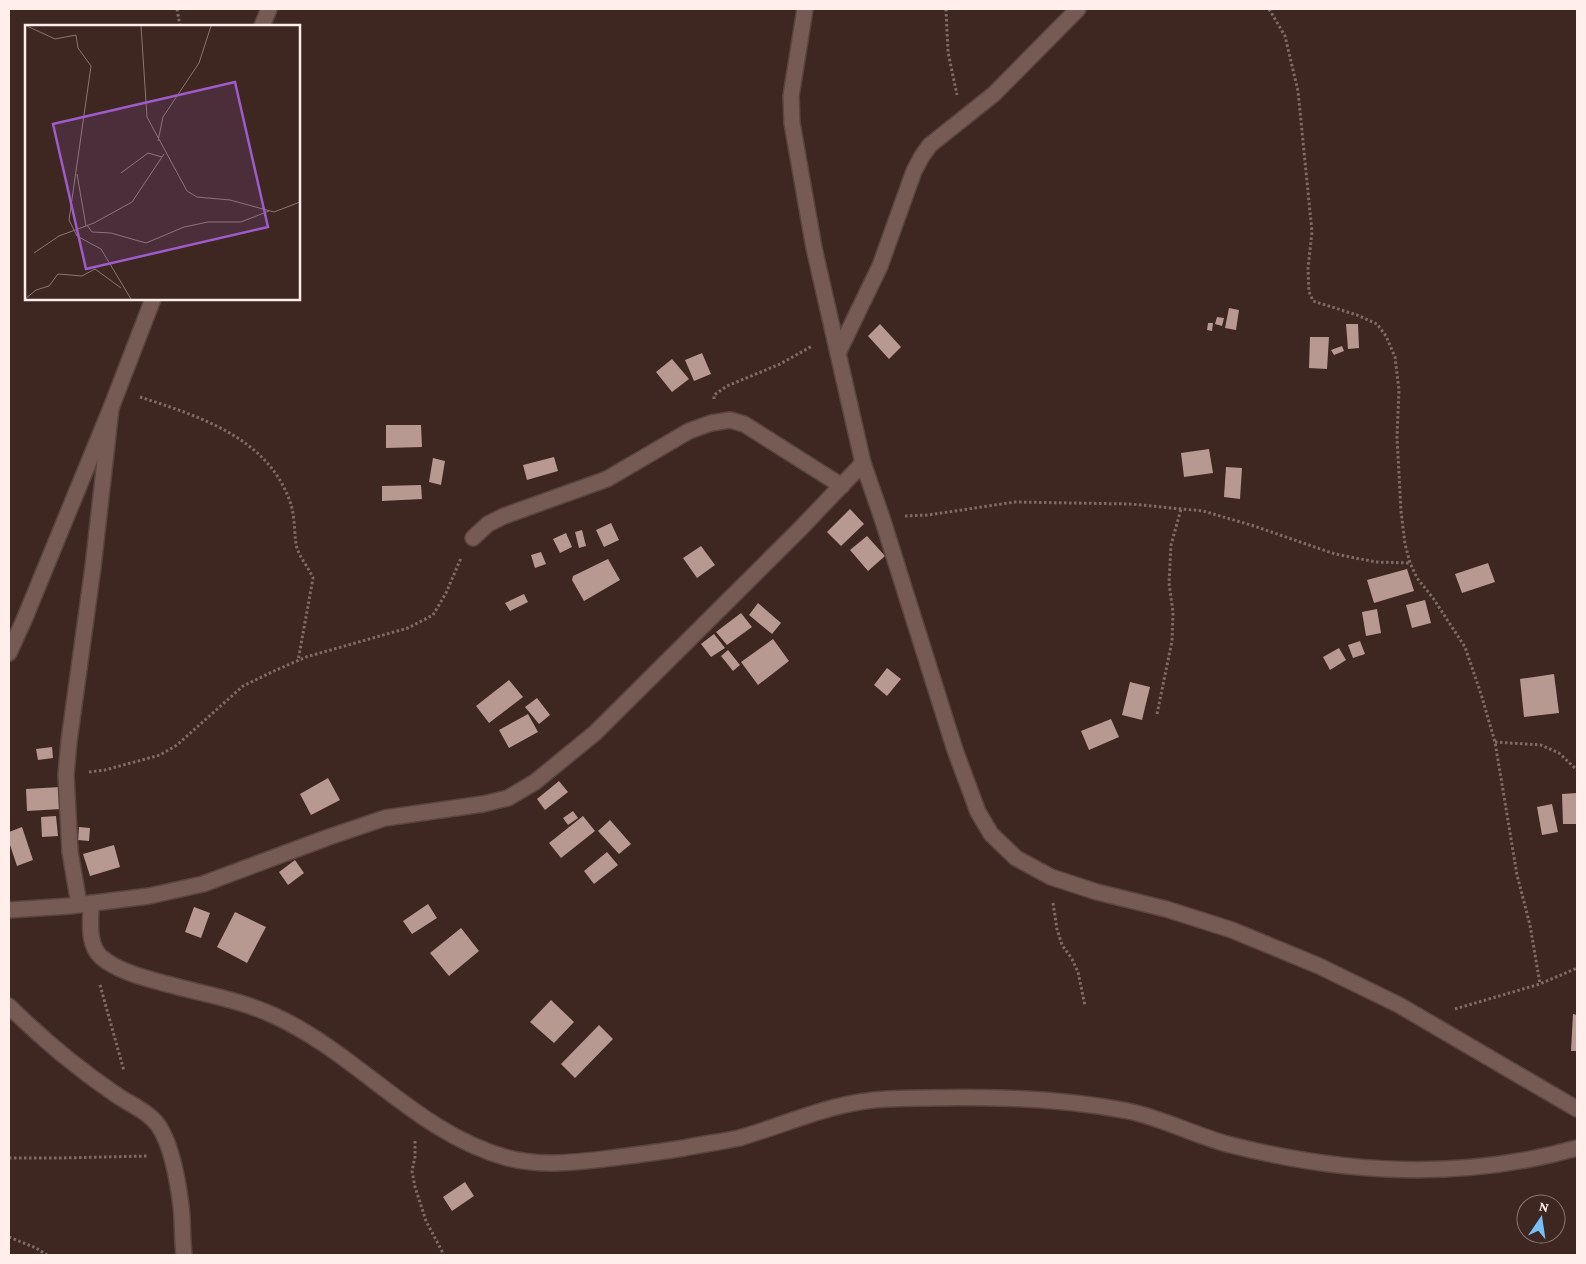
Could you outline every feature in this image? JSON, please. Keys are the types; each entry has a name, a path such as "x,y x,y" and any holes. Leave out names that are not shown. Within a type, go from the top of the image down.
{"street":[{"path":"262,25 269,9"},
{"path":"805,9 791,96 792,123 814,248 832,331 863,463 935,688 978,812 991,834 1016,858 1051,878 1097,892 1166,909 1232,930 1319,966 1399,1005 1577,1109"},
{"path":"838,353 880,266 914,171 922,156 930,145 1000,88 1078,9"},
{"path":"9,653 112,408 153,300"},
{"path":"112,408 66,775 70,852 85,904 92,945 100,956 118,968 146,978 237,1002 275,1016 336,1052 413,1110 468,1143 509,1158 543,1163 575,1163 631,1156 737,1138 841,1106 865,1101 975,1098 1056,1101 1134,1112 1233,1145 1298,1160 1370,1169 1437,1170 1500,1165 1546,1157 1577,1148"},
{"path":"473,538 488,524 504,516 607,479 689,431 711,423 730,420 744,424 842,486"},
{"path":"9,910 85,904 149,896 203,884 328,837 385,818 483,804 508,798 535,782 595,732 750,579 863,463"},
{"path":"9,1006 31,1028 75,1064 115,1094 144,1112 158,1125 170,1156 181,1206 184,1255"}],"path":[{"path":"177,9 180,25"},
{"path":"946,9 948,52 962,119"},
{"path":"1269,9 1285,36 1298,91 1312,232 1308,292 1313,301 1357,315 1377,324 1386,336 1395,357 1399,390 1397,437 1402,525 1405,544 1410,563 1417,578 1434,598 1465,647 1495,742 1517,875 1530,925 1540,984"},
{"path":"711,423 714,394 727,386 780,364 832,331"},
{"path":"118,390 165,405 221,427 244,441 272,467 290,499 296,545 299,555 308,566 313,578 298,661"},
{"path":"882,518 928,515 1015,502 1130,504 1203,511 1254,526 1335,554 1376,562 1410,563"},
{"path":"1157,714 1172,641 1173,612 1169,583 1171,544 1180,509"},
{"path":"66,775 105,770 160,755 177,745 243,686 298,661 361,640 408,628 433,615 473,538"},
{"path":"1495,742 1541,745 1559,753 1577,770"},
{"path":"1051,878 1057,929 1062,945 1078,972 1085,1006"},
{"path":"92,945 102,992 134,1106"},
{"path":"1423,1019 1540,984 1577,968"},
{"path":"413,1110 415,1157 412,1171 415,1187 426,1221 444,1255"},
{"path":"9,1158 170,1156"},
{"path":"9,1237 36,1248 47,1255"}],"building":[{"path":"1229,308 1239,310 1236,330 1225,328"},
{"path":"1217,317 1224,318 1222,326 1215,324"},
{"path":"1208,323 1213,323 1212,331 1207,330"},
{"path":"880,324 901,347 889,359 868,336"},
{"path":"1346,324 1358,324 1359,348 1348,349"},
{"path":"1310,337 1329,337 1327,369 1309,368"},
{"path":"1342,346 1344,351 1334,355 1331,350"},
{"path":"702,353 711,374 694,381 685,360"},
{"path":"672,359 689,379 672,392 656,372"},
{"path":"386,425 421,425 422,447 386,448"},
{"path":"1209,449 1213,473 1184,477 1181,453"},
{"path":"554,457 558,471 527,480 523,465"},
{"path":"433,458 445,461 441,485 429,482"},
{"path":"1226,467 1242,468 1240,499 1224,497"},
{"path":"421,485 422,499 382,501 382,486"},
{"path":"850,509 864,524 841,546 827,532"},
{"path":"611,523 619,540 604,547 596,530"},
{"path":"582,530 586,546 579,548 575,532"},
{"path":"566,533 572,547 560,553 553,539"},
{"path":"867,536 885,556 868,571 850,550"},
{"path":"701,546 715,565 697,578 683,558"},
{"path":"541,552 546,564 535,568 531,555"},
{"path":"608,559 620,580 584,601 572,580 573,576"},
{"path":"1488,563 1495,582 1462,593 1455,574"},
{"path":"1407,569 1414,591 1374,603 1367,580"},
{"path":"524,594 528,602 510,611 505,603"},
{"path":"1425,600 1431,623 1412,628 1406,605"},
{"path":"758,603 781,623 772,634 749,615"},
{"path":"1377,609 1381,633 1366,636 1362,612"},
{"path":"741,613 752,627 727,645 716,632"},
{"path":"714,634 725,648 711,657 701,644"},
{"path":"773,639 789,661 758,685 741,662"},
{"path":"1360,641 1365,654 1353,658 1348,645"},
{"path":"1339,648 1346,660 1330,670 1323,657"},
{"path":"728,650 740,665 733,671 721,656"},
{"path":"887,668 901,679 887,696 874,685"},
{"path":"1554,674 1559,713 1524,717 1520,679"},
{"path":"509,680 523,697 489,723 476,706"},
{"path":"1130,682 1150,687 1142,720 1122,715"},
{"path":"537,698 550,715 539,724 525,707"},
{"path":"528,714 538,732 509,748 499,730"},
{"path":"1111,719 1119,737 1089,750 1081,731"},
{"path":"52,747 53,758 38,760 36,749"},
{"path":"328,778 340,800 311,815 300,794"},
{"path":"559,781 568,792 545,810 537,799"},
{"path":"60,787 61,809 27,811 26,789"},
{"path":"1577,793 1577,824 1563,824 1562,794"},
{"path":"1552,804 1558,832 1542,835 1537,807"},
{"path":"573,811 578,818 568,825 563,818"},
{"path":"56,816 58,836 42,837 41,817"},
{"path":"583,816 595,831 561,858 549,843"},
{"path":"610,820 631,844 619,854 598,831"},
{"path":"22,827 33,860 17,866 9,842 9,832"},
{"path":"79,827 90,828 89,841 78,840"},
{"path":"114,845 120,867 90,876 83,854"},
{"path":"607,852 618,865 594,884 584,871"},
{"path":"295,860 304,873 288,885 279,872"},
{"path":"428,904 437,918 412,934 403,921"},
{"path":"194,907 210,913 201,938 185,932"},
{"path":"235,912 266,927 247,963 217,947"},
{"path":"461,928 479,951 449,976 430,953"},
{"path":"551,1000 574,1022 554,1043 530,1022"},
{"path":"1573,1014 1577,1015 1577,1051 1571,1051"},
{"path":"599,1025 613,1039 575,1078 561,1064"},
{"path":"465,1182 474,1196 452,1211 443,1197"}]}
